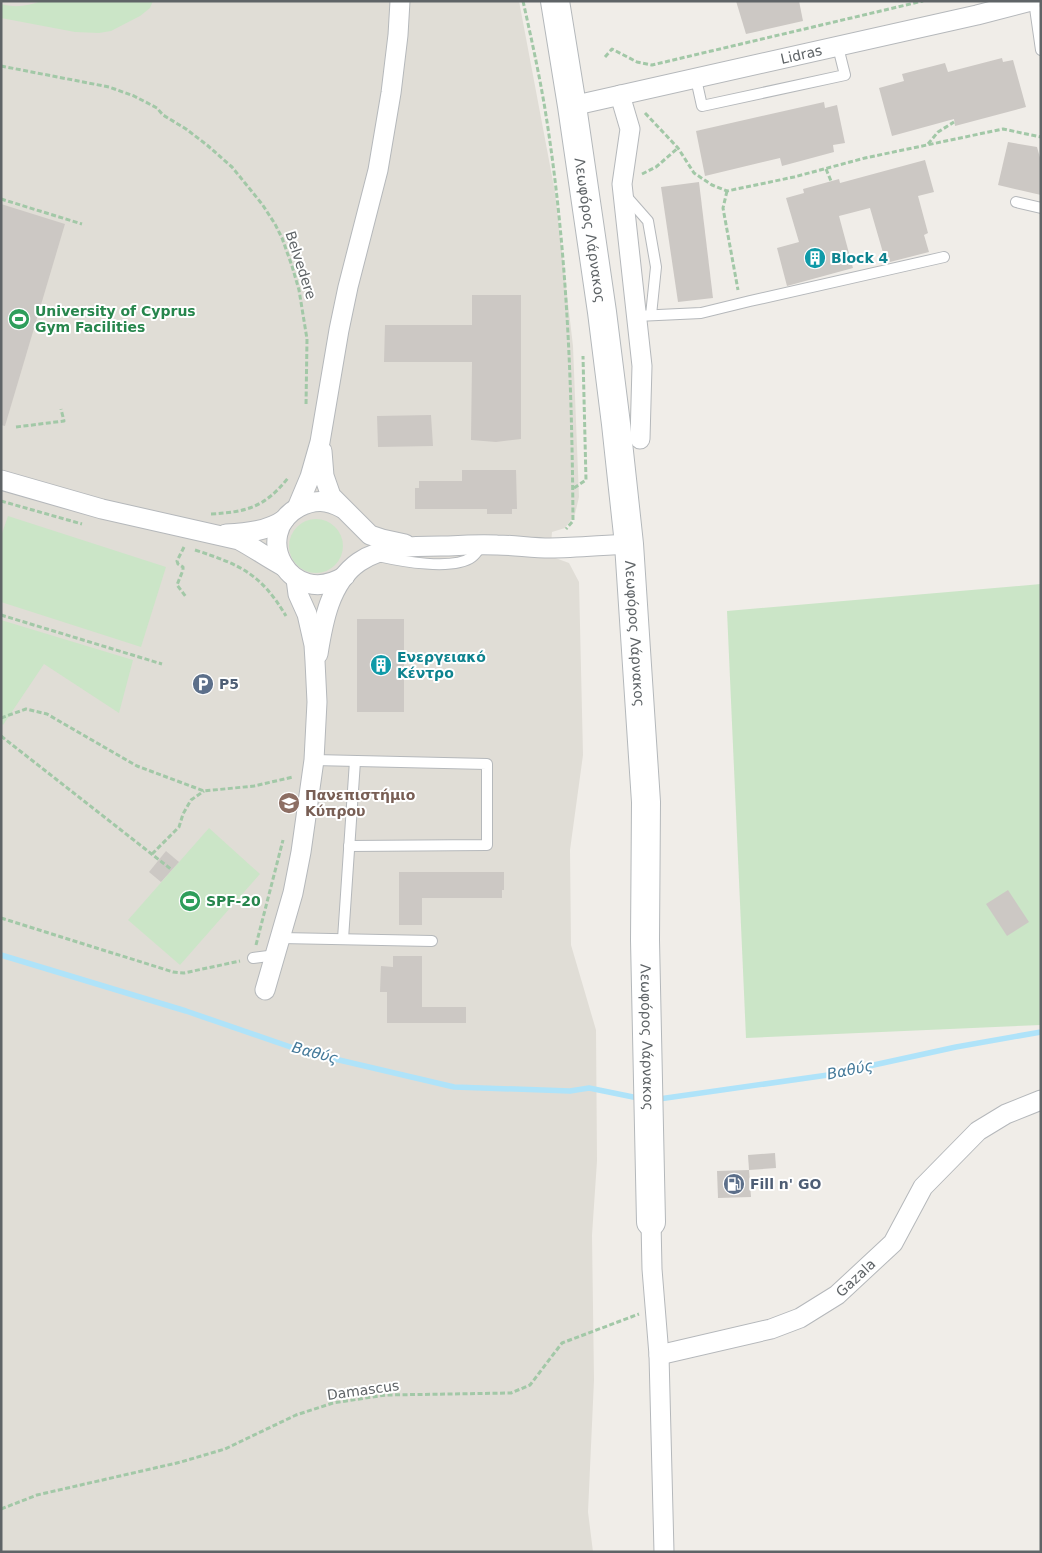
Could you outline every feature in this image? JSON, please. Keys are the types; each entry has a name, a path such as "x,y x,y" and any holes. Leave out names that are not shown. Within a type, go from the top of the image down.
{"main road":[{"name":"Λεωφόρος Λάρνακος","path":"555,1 604,330 629,544 646,802 645,940 652,1222"}],"street":[{"path":"265,990 293,893 301,852 314,760 317,702 314,645 307,614 290,572 278,554 277,542 279,530 291,513 310,477 322,434 342,313 372,196 387,117 398,35 400,1"},
{"name":"Lidras","path":"572,106 838,47 976,8 1032,1"},
{"path":"624,95 630,129 622,188 644,316 640,439"},
{"path":"322,434 324,476 331,496 370,535 400,543 426,546"},
{"path":"1,480 93,507 245,533 276,525 308,503 320,501 332,503 347,513 359,529 360,555 332,595 319,647 316,672"},
{"path":"204,525 255,548 309,584 322,585 335,582 360,562 394,549 426,546 482,545 549,548 629,544"},
{"name":"Gazala","path":"659,1356 771,1329 800,1318 837,1295 893,1243 923,1186 978,1131 1006,1114 1041,1100"},
{"name":"Λεωφόρος Λάρνακος","path":"652,1222 652,1269 655,1308"},
{"path":"655,1308 659,1356 664,1552"}],"lane":[{"path":"1032,1 1041,50"},
{"path":"696,79 702,106 845,75 838,47"},
{"path":"1016,202 1041,208"},
{"path":"644,316 701,313 944,257"},
{"path":"375,555 414,563 440,564 467,560 474,556 482,545"},
{"path":"314,760 487,764 486,845 349,846"},
{"path":"343,939 355,761"},
{"path":"252,958 278,946 343,939 432,941"}],"path":[{"path":"523,1 545,108 554,171 567,302 573,459 573,521 569,527 559,529"},
{"path":"605,57 612,49 637,62 652,65 923,1"},
{"name":"Belvedere","path":"1,66 109,87 134,96 157,108 163,115 186,129 232,167 262,204 275,224 282,238 300,290 307,339 306,407"},
{"path":"624,95 678,148 694,173 727,192 928,144 1002,129 1040,136"},
{"path":"928,144 938,132 954,122"},
{"path":"622,188 656,167 678,148"},
{"path":"826,168 831,181"},
{"path":"727,192 723,208 740,303"},
{"path":"1,198 82,224"},
{"path":"16,427 64,421 61,409"},
{"path":"204,525 210,514 246,510 266,500 291,475"},
{"path":"184,547 177,561 183,567 177,586 186,597"},
{"path":"198,551 234,564 249,573 278,601 289,620"},
{"path":"1,615 162,664"},
{"path":"1,718 26,709 48,714 137,766 204,791 254,786 293,777"},
{"path":"1,736 172,870"},
{"path":"292,785 294,770"},
{"path":"152,854 179,827 191,800 204,791"},
{"path":"1,918 173,972 184,973 252,958 284,834"},
{"name":"Damascus","path":"1,1508 37,1495 180,1462 225,1449 296,1415 332,1403 386,1395 511,1393 530,1384 562,1343 655,1308"}],"shaded area":[{"name":"Πανεπιστήμιο Κύπρου","path":"1,1 519,1 555,192 573,346 579,497 575,514 565,528 552,532 550,556 569,563 579,582 583,755 570,850 571,945 596,1030 597,1161 592,1235 594,1380 588,1512 593,1552 1,1552"}],"green space":[{"path":"41,1 153,1 150,8 140,16 111,31 99,33 75,32 1,18 1,4 21,6"},
{"path":"8,516 166,567 141,647 1,602 1,536"},
{"path":"311,519 321,519 331,523 339,531 343,546 339,561 331,569 321,573 311,573 301,569 293,561 289,551 289,541 293,531 301,523"},
{"path":"1041,584 1041,1025 746,1038 727,611"},
{"path":"1,620 133,660 119,713 44,664 3,725 1,723"},
{"name":"SPF-20","path":"209,828 260,874 180,965 128,920"}],"building":[{"path":"736,1 799,1 803,21 746,34"},
{"path":"1002,58 1003,62 1013,60 1026,107 955,126 954,119 892,136 879,88 904,81 902,74 945,63 948,72"},
{"path":"824,102 825,108 837,105 845,143 833,145 834,152 782,166 780,158 705,176 696,131"},
{"path":"1008,142 1037,147 1041,161 1041,195 998,185"},
{"path":"925,160 934,192 918,196 928,233 924,235 929,252 886,263 870,208 839,216 853,268 787,286 777,248 799,242 786,198 804,193 803,189 839,179 840,183"},
{"path":"699,182 713,298 678,302 661,187"},
{"name":"University of Cyprus Gym Facilities","path":"1,204 65,224 5,426 1,425"},
{"path":"472,295 521,295 521,439 496,442 471,440 472,362 384,362 385,325 472,325"},
{"path":"431,415 433,446 378,447 377,416"},
{"path":"462,470 516,470 517,509 512,509 512,514 487,514 487,509 415,509 415,488 419,488 419,481 462,481"},
{"name":"Ενεργειακό Κέντρο","path":"357,619 404,619 404,712 357,712"},
{"path":"166,851 179,862 161,882 149,872"},
{"path":"399,872 504,872 504,890 502,890 502,898 422,898 422,925 399,925"},
{"path":"1008,890 1029,922 1007,936 986,904"},
{"path":"393,956 422,956 422,1007 466,1007 466,1023 387,1023 387,992 380,992 381,966 393,967"},
{"path":"775,1153 776,1168 749,1170 748,1155"},
{"name":"Fill n' GO","path":"749,1170 751,1197 718,1198 717,1171"}],"waterway":[{"name":"Βαθύς","path":"1,955 186,1011 305,1052 454,1087 570,1091 589,1088 638,1098"},
{"name":"Βαθύς","path":"659,1099 828,1075 956,1047 1041,1032"}],"place":[{"name":"Block 4","path":"815,258"},
{"name":"University of Cyprus Gym Facilities","path":"19,319"},
{"name":"Ενεργειακό Κέντρο","path":"381,665"},
{"name":"P5","path":"203,684"},
{"name":"Πανεπιστήμιο Κύπρου","path":"289,803"},
{"name":"SPF-20","path":"190,901"},
{"name":"Fill n' GO","path":"734,1184"}]}
